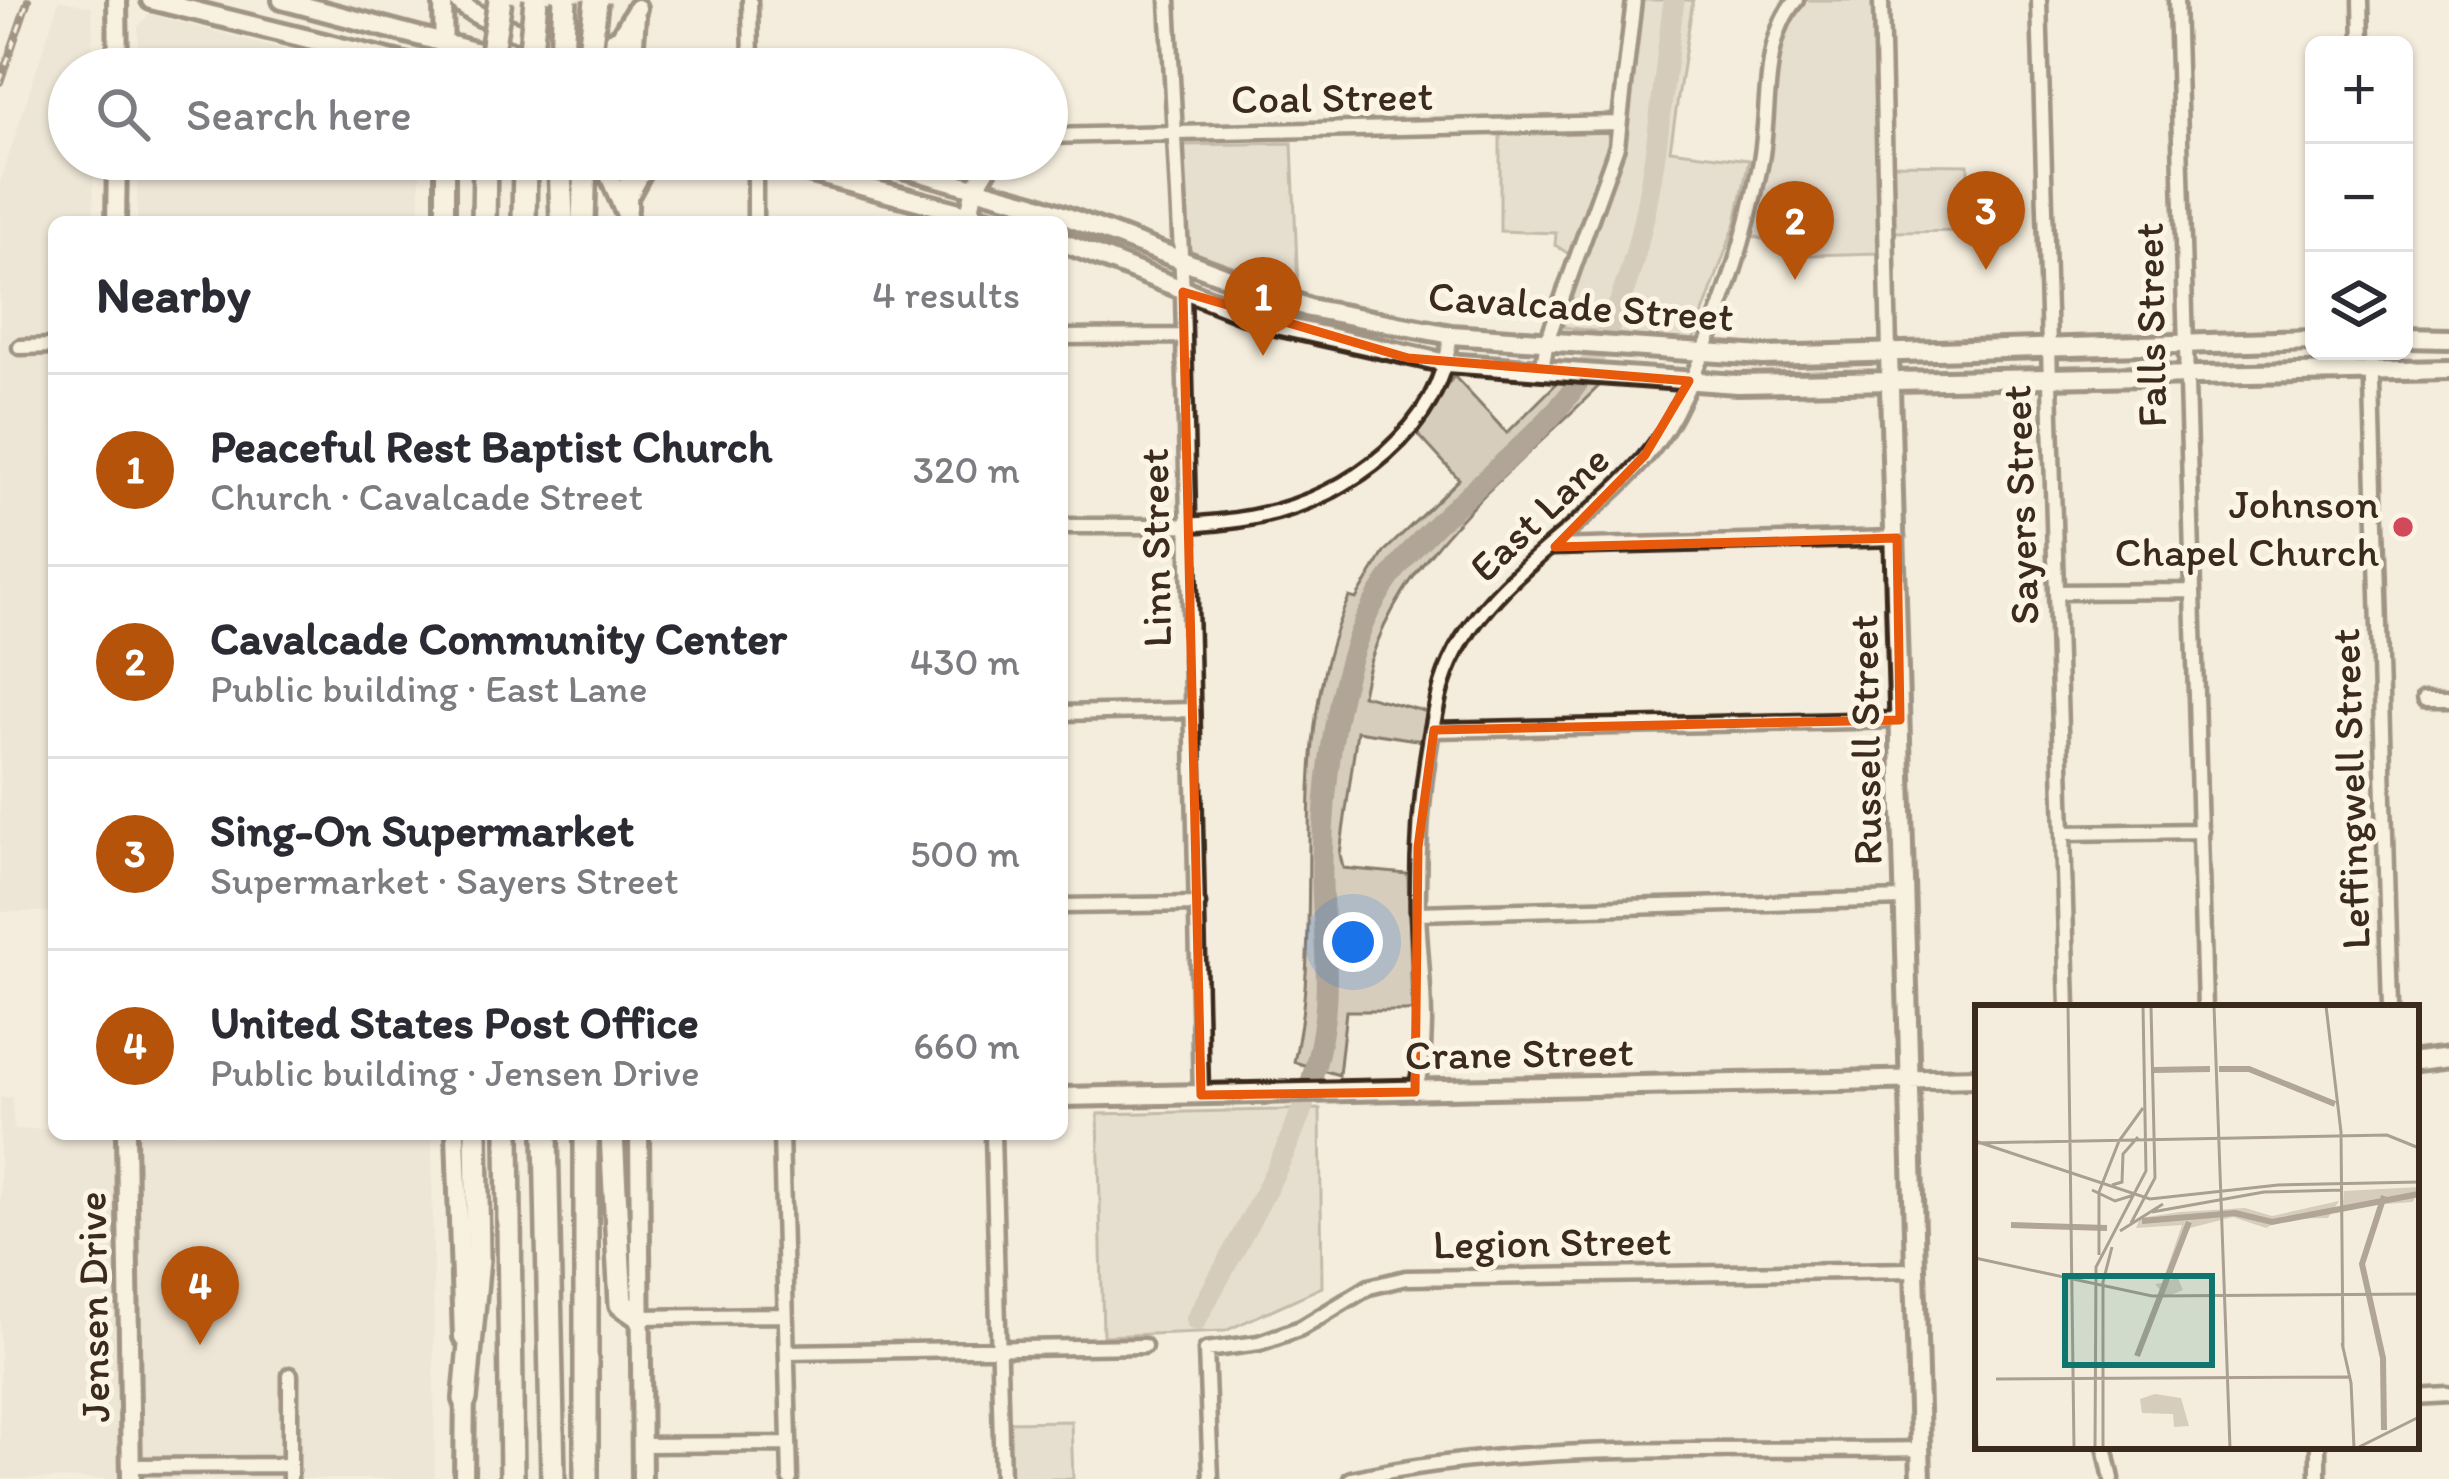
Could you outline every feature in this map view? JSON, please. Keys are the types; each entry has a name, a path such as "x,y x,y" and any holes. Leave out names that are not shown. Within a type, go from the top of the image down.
{"highway":[{"path":"492,48 496,0"},
{"path":"531,48 536,0"},
{"path":"563,48 566,0"},
{"path":"591,48 597,1"},
{"path":"484,180 484,216"},
{"path":"524,180 524,216"},
{"path":"560,180 562,216"},
{"path":"584,216 586,180"},
{"path":"465,1399 478,1259 476,1140"},
{"path":"508,1140 512,1479"},
{"path":"543,1479 546,1140"},
{"path":"586,1140 586,1479"},
{"path":"612,1140 621,1304 640,1317"},
{"path":"545,1167 553,1479"}],"main road":[{"path":"117,0 118,48"},
{"path":"151,0 353,48"},
{"path":"443,0 443,48"},
{"path":"457,0 484,20 581,47 620,37 638,4"},
{"path":"287,30 288,1 465,48"},
{"path":"633,48 638,4"},
{"path":"634,34 640,48"},
{"path":"116,216 117,180"},
{"path":"445,180 446,216"},
{"path":"611,180 626,216"},
{"path":"628,180 628,216"},
{"path":"628,198 638,180"},
{"path":"838,180 975,216"},
{"name":"Cavalcade Street","path":"946,180 1064,216"},
{"path":"968,214 980,180"},
{"name":"Cavalcade Street","path":"1068,218 1311,308 1451,335 1702,352 1889,353 2305,340"},
{"name":"Cavalcade Street","path":"1068,244 1183,292 1305,333 1446,363 1689,382 2183,374 2370,360 2449,370"},
{"path":"1305,333 1311,308"},
{"path":"2413,338 2449,339"},
{"name":"Russell Street","path":"1889,353 1921,1479"},
{"path":"2419,1061 2449,1057"},
{"name":"Crane Street","path":"1068,1097 1975,1078"},
{"name":"Jensen Drive","path":"126,1140 131,1473"},
{"path":"455,1140 464,1479"},
{"path":"638,1140 642,1479"}],"street":[{"path":"750,0 751,48"},
{"name":"Linn Street","path":"1168,0 1183,292 1201,1095"},
{"path":"1543,370 1547,341 1599,207 1619,123 1634,0"},
{"name":"East Lane","path":"1415,1092 1423,1035 1420,812 1439,695 1458,648 1495,600 1645,455 1673,418 1727,288 1761,164 1777,35 1796,0"},
{"name":"Russell Street","path":"1882,0 1889,353"},
{"name":"Sayers Street","path":"2039,0 2046,376 2068,1005"},
{"name":"Falls Street","path":"2176,0 2182,343 2205,1005"},
{"path":"2361,0 2362,36"},
{"name":"Coal Street","path":"1068,136 1619,123"},
{"path":"755,216 756,180"},
{"path":"1068,526 1187,525 1280,515 1344,486 1420,418 1440,388 1451,335"},
{"path":"1068,338 1184,337"},
{"path":"20,347 48,346"},
{"name":"Leffingwell Street","path":"2370,360 2390,1005"},
{"path":"1550,548 1897,538"},
{"path":"2056,592 2193,590"},
{"path":"2424,699 2449,699"},
{"path":"1068,713 1192,710"},
{"path":"1434,730 1900,720"},
{"path":"2065,832 2200,831"},
{"path":"1418,913 1904,899"},
{"path":"1068,906 1198,904"},
{"path":"781,1140 790,1479"},
{"path":"993,1140 1002,1479"},
{"name":"Legion Street","path":"1210,1479 1206,1350 1259,1343 1301,1328 1369,1287 1406,1278 1915,1270"},
{"path":"640,1317 785,1315"},
{"path":"787,1352 1144,1346"},
{"path":"131,1473 290,1472 290,1376"},
{"path":"2419,1397 2449,1395"},
{"path":"641,1445 789,1444"},
{"path":"2106,1449 2112,1479"},
{"path":"1351,1479 1430,1462 1509,1456 1921,1450"}],"highlighted area":[{"path":"1183,292 1408,358 1689,381 1645,455 1555,547 1897,538 1900,720 1434,730 1418,847 1415,1092 1201,1095"}],"shaded area":[{"path":"59,0 92,7 93,48 48,48 48,180 93,180 94,216 48,216 48,912 0,912 0,182"},
{"path":"1638,0 1693,0 1670,150 1749,160 1736,222 1693,341 1686,343 1563,327 1622,146"},
{"path":"1806,0 1872,0 1879,253 1811,255 1750,235 1776,72 1794,15"},
{"path":"149,14 278,48 138,48 138,27"},
{"path":"1602,127 1608,132 1609,144 1572,256 1555,245 1556,233 1500,231 1500,130"},
{"path":"1292,143 1298,289 1188,250 1184,145"},
{"path":"1888,164 1968,165 1969,231 1891,232"},
{"path":"137,180 420,180 420,216 137,216"},
{"path":"1454,376 1507,433 1557,383 1599,386 1455,526 1396,605 1375,648 1362,695 1428,712 1423,741 1357,731 1340,854 1343,868 1408,874 1412,1011 1346,1011 1339,1075 1294,1062 1308,945 1311,769 1317,710 1329,653 1349,597 1356,599 1385,551 1459,479 1414,430"},
{"path":"0,1097 12,1097 14,1129 48,1129 48,1140 432,1140 435,1479 0,1479"},
{"path":"1320,1109 1322,1287 1225,1331 1103,1336 1098,1114"},
{"path":"1071,1421 1073,1479 1005,1479 1005,1422"}],"waterway":[{"path":"1196,1320 1274,1175 1317,1060 1326,1001 1325,802 1337,716 1359,635 1395,570 1555,412 1587,368 1612,321 1644,216 1674,0"}],"railway":[{"path":"0,82 28,0"}],"place":[{"name":"Sing-On Supermarket","path":"1986,270"},
{"name":"Cavalcade Community Center","path":"1795,280"},
{"name":"Peaceful Rest Baptist Church","path":"1263,356"},
{"name":"Johnson Chapel Church","path":"2403,527"},
{"name":"United States Post Office","path":"200,1345"}]}
